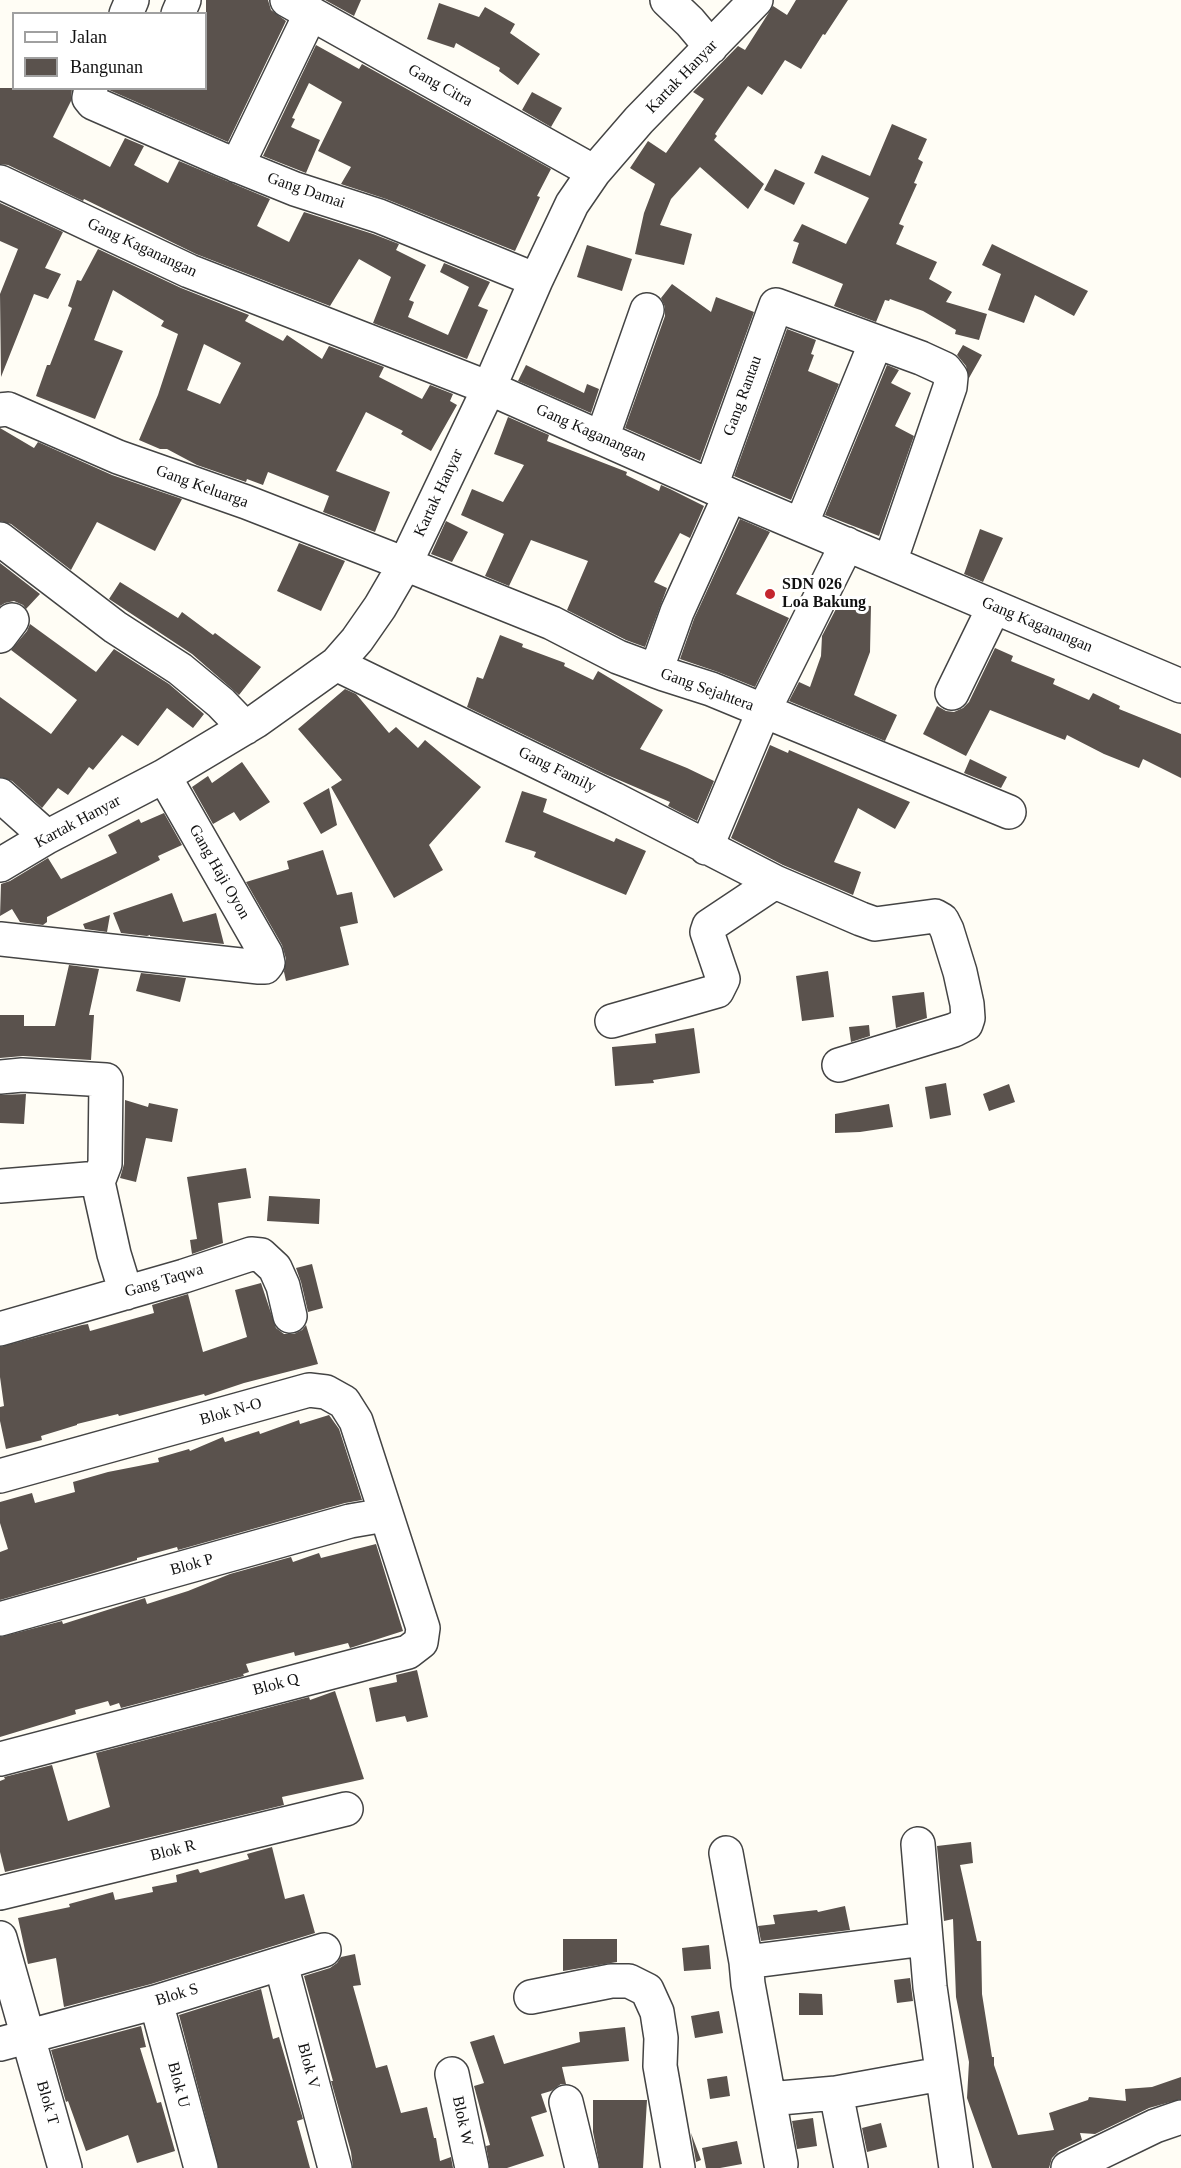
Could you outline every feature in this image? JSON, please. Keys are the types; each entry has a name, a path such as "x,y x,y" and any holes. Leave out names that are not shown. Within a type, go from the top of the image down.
{"street":[{"path":"667,0 711,47"},
{"name":"Kartak Hanyar","path":"0,865 47,837 164,776 245,728 336,664 357,640 405,564 489,388 572,204 594,172 639,120 756,0"},
{"path":"237,166 299,7"},
{"name":"Gang Citra","path":"299,7 594,172"},
{"name":"Gang Damai","path":"91,90 89,98 97,105 237,166 295,189 379,216 536,280"},
{"name":"Gang Kaganangan","path":"0,183 189,271 489,388 721,491 1181,686"},
{"name":"Gang Rantau","path":"656,672 721,491 776,305 876,342"},
{"path":"602,438 647,310"},
{"path":"801,525 876,342 945,369 951,377 950,387 890,562"},
{"name":"Gang Keluarga","path":"0,410 8,409 118,457 246,502 405,564"},
{"path":"0,539 115,627 180,669 221,703 245,728"},
{"path":"706,848 764,710 846,544"},
{"name":"Gang Sejahtera","path":"405,564 552,623 618,657 764,710 1009,812"},
{"path":"952,693 994,607"},
{"name":"Gang Family","path":"336,664 614,799 775,882 875,924 935,916 942,920 960,972 967,1004 966,1024 954,1030 839,1065"},
{"name":"Gang Haji Oyon","path":"0,939 264,967 268,963 266,954 164,776"},
{"path":"0,795 47,837"},
{"path":"612,1021 717,991 723,979 707,932 709,926 775,882"},
{"path":"0,1077 22,1075 106,1080 105,1164 98,1182 114,1254 126,1293"},
{"path":"0,1186 99,1178"},
{"name":"Gang Taqwa","path":"0,1329 251,1254 261,1255 275,1268 283,1286 290,1316"},
{"name":"Blok N-O","path":"0,1476 309,1390 326,1392 344,1402 356,1421 385,1515"},
{"name":"Blok P","path":"0,1619 350,1521 385,1515"},
{"name":"Blok Q","path":"0,1759 408,1652 421,1642 423,1628 385,1515"},
{"name":"Blok R","path":"0,1893 346,1809"},
{"path":"918,1844 925,1939 941,2074 956,2168"},
{"path":"726,1852 781,2164"},
{"path":"0,1938 14,2040"},
{"path":"746,1962 925,1939"},
{"name":"Blok S","path":"14,2040 156,2002 324,1950"},
{"name":"Blok V","path":"282,1964 335,2168"},
{"path":"531,1997 611,1981 629,1981 647,1990 657,2012 661,2038 660,2066 678,2168"},
{"name":"Blok U","path":"156,2002 201,2168"},
{"name":"Blok T","path":"14,2040 65,2168"},
{"name":"Blok W","path":"452,2074 472,2168"},
{"path":"769,2099 836,2093 941,2074"},
{"path":"836,2093 851,2168"},
{"path":"566,2102 582,2168"},
{"path":"1068,2168 1155,2126 1181,2117"}],"building":[{"path":"206,0 268,0 271,10 286,21 228,142 109,90 207,90"},
{"path":"325,0 361,0 354,16"},
{"path":"796,0 848,0 801,69 785,60 762,95 748,86 715,134 717,136 714,140 764,184 748,209 700,167 671,199 660,225 692,234 684,265 635,254 644,213 655,184 630,168 648,141 666,153 704,99 693,92 738,46 745,50 773,6 787,15"},
{"path":"439,3 479,17 485,7 515,24 510,33 540,54 518,85 499,71 500,68 456,43 454,48 427,39"},
{"path":"316,45 359,69 362,64 551,169 537,196 540,197 515,251 386,199 341,184 351,167 318,151 342,102 309,83 292,118 295,119 291,127 320,140 306,173 263,156"},
{"path":"0,88 72,90 71,101 53,137 110,167 125,138 144,146 134,165 168,183 179,161 270,199 257,226 289,242 304,212 399,244 396,250 426,265 409,300 414,302 408,317 448,335 469,287 440,272 444,263 490,282 478,306 488,310 467,359 373,323 391,277 359,259 330,306 196,254 84,199 83,201 8,165 0,164"},
{"path":"532,92 562,108 551,127 522,110"},
{"path":"892,124 927,139 918,159 923,162 914,183 917,184 899,224 904,226 896,244 937,262 929,279 952,292 946,302 987,314 979,340 955,334 956,330 923,311 890,299 885,300 876,322 834,306 843,284 792,263 799,243 793,241 802,224 846,244 869,198 814,173 822,155 870,176"},
{"path":"775,169 805,183 794,205 764,190"},
{"path":"0,203 63,232 45,268 61,274 48,299 34,294 1,377 0,294 18,249 0,241"},
{"path":"992,244 1088,291 1074,316 1035,295 1024,323 988,310 1001,274 982,265"},
{"path":"587,245 632,259 622,291 577,277"},
{"path":"98,249 181,288 249,315 245,321 283,341 287,335 322,359 329,346 384,367 379,377 422,399 430,385 453,394 450,401 457,405 431,451 401,434 403,431 366,412 336,471 390,492 375,532 323,512 329,496 268,472 263,485 247,479 246,482 197,465 167,449 160,449 139,440 158,395 178,334 161,326 164,321 113,290 94,340 123,351 95,419 36,396 72,308 68,306 77,280 81,281","holes":["204,344 241,363 220,404 187,390"]},
{"path":"672,284 711,312 716,297 754,312 700,461 625,428 665,316 665,307 661,298"},
{"path":"787,329 816,340 811,354 814,355 808,371 839,384 791,500 734,476"},
{"path":"963,345 982,355 969,378 966,366 957,355"},
{"path":"526,365 584,393 587,384 599,389 591,413 518,381"},
{"path":"887,365 899,370 891,383 911,393 895,426 914,436 879,536 825,515"},
{"path":"508,417 549,435 547,441 627,472 626,475 659,491 661,485 704,506 690,538 680,533 654,582 667,588 645,647 626,640 567,610 588,561 531,540 509,586 485,576 504,534 461,515 472,489 503,502 524,465 494,454"},
{"path":"0,428 34,448 38,442 112,475 182,499 155,551 97,522 71,570 11,524 0,521"},
{"path":"740,519 770,532 736,594 789,618 755,687 680,659 694,619"},
{"path":"446,521 468,532 452,562 431,554"},
{"path":"980,529 1003,538 983,582 964,574"},
{"path":"299,543 345,561 321,611 277,591"},
{"path":"0,563 40,594 26,609 14,601 0,606"},
{"path":"120,582 178,618 182,612 261,667 239,695 192,654 109,599"},
{"path":"838,605 871,606 870,652 854,695 897,715 885,741 789,701 799,682 810,687 821,656 822,636"},
{"path":"30,624 96,672 114,649 169,684 204,714 193,728 167,708 138,746 122,735 93,770 89,767 68,795 58,788 42,808 12,781 0,777 0,697 51,734 77,700 11,650"},
{"path":"500,635 523,644 522,647 565,663 564,666 593,680 598,671 663,710 640,749 714,781 697,821 668,806 670,802 605,774 467,707 477,677 483,679"},
{"path":"995,648 1013,656 1011,661 1055,679 1053,684 1089,700 1093,693 1120,706 1119,709 1181,734 1181,778 1143,759 1139,768 1104,754 1067,735 1065,740 990,710 966,756 923,734 937,706 954,712 969,702"},
{"path":"345,689 356,694 389,733 396,727 418,748 425,740 481,787 429,845 443,870 394,898 331,787 342,780 298,729"},
{"path":"770,745 788,753 789,750 910,802 895,829 858,808 834,862 861,872 853,895 783,865 731,838"},
{"path":"970,759 1007,777 1001,788 964,773"},
{"path":"242,762 270,802 240,821 234,812 213,824 192,787 208,776 212,783"},
{"path":"329,788 337,825 321,834 303,803"},
{"path":"522,791 547,799 543,812 614,842 616,838 646,851 626,895 534,857 536,852 505,842"},
{"path":"164,813 182,845 158,856 160,860 47,917 47,922 43,925 20,922 12,909 0,916 1,884 48,858 61,879 117,853 108,835 139,819 141,823"},
{"path":"323,850 337,895 352,892 358,923 340,927 349,965 286,981 284,972 286,959 282,945 246,882 289,869 287,861"},
{"path":"172,893 183,922 216,913 224,944 121,933 113,913"},
{"path":"110,915 107,932 85,929 83,924"},
{"path":"69,965 99,969 89,1015 94,1015 91,1060 23,1056 0,1058 0,1015 24,1015 24,1026 55,1026"},
{"path":"828,971 834,1017 802,1021 796,976"},
{"path":"141,973 186,978 180,1002 136,991"},
{"path":"924,992 927,1018 896,1028 892,996"},
{"path":"869,1025 870,1036 851,1042 849,1027"},
{"path":"694,1028 700,1073 653,1080 654,1083 615,1086 612,1047 656,1043 655,1034"},
{"path":"946,1083 951,1115 930,1119 925,1087"},
{"path":"1009,1084 1015,1102 989,1111 983,1094"},
{"path":"26,1094 24,1124 0,1123 0,1095"},
{"path":"125,1100 148,1107 149,1103 178,1109 172,1142 146,1138 136,1182 120,1178 124,1164"},
{"path":"889,1104 893,1127 835,1133 835,1114"},
{"path":"246,1168 251,1198 218,1203 223,1243 192,1254 190,1240 197,1239 187,1177"},
{"path":"269,1196 320,1199 319,1224 267,1221"},
{"path":"312,1264 323,1308 308,1312 296,1268"},
{"path":"261,1283 276,1328 284,1334 294,1334 306,1325 318,1364 244,1383 205,1396 204,1394 119,1416 118,1414 77,1424 41,1436 42,1440 6,1449 0,1421 0,1407 4,1406 0,1377 0,1347 82,1325 88,1324 90,1331 154,1313 152,1305 188,1294 203,1352 247,1337 235,1290"},
{"path":"329,1415 339,1429 362,1500 178,1550 177,1547 137,1558 137,1560 0,1600 0,1552 8,1549 0,1523 0,1502 32,1493 35,1503 75,1492 73,1482 108,1472 159,1462 158,1458 189,1449 190,1451 223,1437 225,1442 259,1431 260,1434 299,1420 300,1424"},
{"path":"376,1544 403,1631 350,1648 348,1643 295,1656 294,1652 246,1664 249,1672 243,1674 244,1676 121,1708 119,1703 110,1706 108,1701 75,1710 76,1714 0,1737 0,1637 62,1621 63,1624 145,1598 147,1604 230,1574 291,1557 293,1562 319,1553 321,1558"},
{"path":"417,1670 428,1717 407,1722 405,1716 376,1722 369,1688 397,1682 396,1675"},
{"path":"335,1691 364,1779 282,1797 284,1805 5,1872 0,1852 0,1781 5,1779 4,1777 52,1765 68,1821 110,1807 96,1753 309,1697 310,1700"},
{"path":"971,1842 973,1863 960,1865 977,1941 981,1941 982,1994 992,2057 994,2057 994,2065 1018,2135 1054,2130 1049,2113 1088,2100 1089,2097 1126,2101 1125,2089 1152,2087 1181,2077 1181,2099 1149,2108 1095,2134 1080,2133 1082,2140 1059,2151 1052,2158 1049,2168 992,2168 967,2098 969,2062 956,1997 953,1919 944,1921 937,1846"},
{"path":"272,1847 285,1899 304,1894 315,1933 151,1984 64,2007 56,1958 28,1964 18,1918 70,1907 69,1904 113,1892 115,1900 153,1892 152,1887 177,1882 176,1875 198,1869 200,1873 249,1859 247,1854"},
{"path":"845,1906 850,1930 761,1941 758,1926 775,1924 773,1915 817,1910 818,1912"},
{"path":"563,1939 617,1939 617,1962 563,1971"},
{"path":"709,1945 711,1969 684,1971 682,1948"},
{"path":"355,1954 361,1985 353,1986 376,2068 387,2065 401,2113 427,2107 440,2161 451,2157 453,2168 353,2168 351,2152 331,2081 333,2081 304,1976 330,1968 341,1957"},
{"path":"910,1978 913,2001 897,2003 894,1980"},
{"path":"261,1989 273,2039 279,2037 303,2119 297,2121 310,2168 219,2168 179,2015"},
{"path":"799,1993 822,1994 823,2015 799,2015"},
{"path":"719,2011 723,2033 695,2038 691,2016"},
{"path":"141,2026 146,2047 140,2048 157,2103 161,2102 175,2151 137,2163 128,2135 86,2151 68,2101 66,2102 51,2050"},
{"path":"625,2027 629,2061 562,2067 566,2084 561,2084 541,2094 547,2112 531,2117 544,2156 507,2168 490,2168 486,2146 490,2145 474,2086 484,2083 470,2042 494,2035 504,2064 580,2042 579,2032"},
{"path":"727,2076 730,2096 710,2099 707,2079"},
{"path":"593,2100 647,2100 643,2168 600,2168 593,2132"},
{"path":"813,2118 817,2146 797,2149 792,2121"},
{"path":"881,2123 887,2147 867,2152 862,2128"},
{"path":"691,2133 701,2160 696,2162"},
{"path":"737,2141 742,2164 706,2168 702,2148"}],"place":[{"name":"SDN 026 Loa Bakung","path":"770,594"}]}
